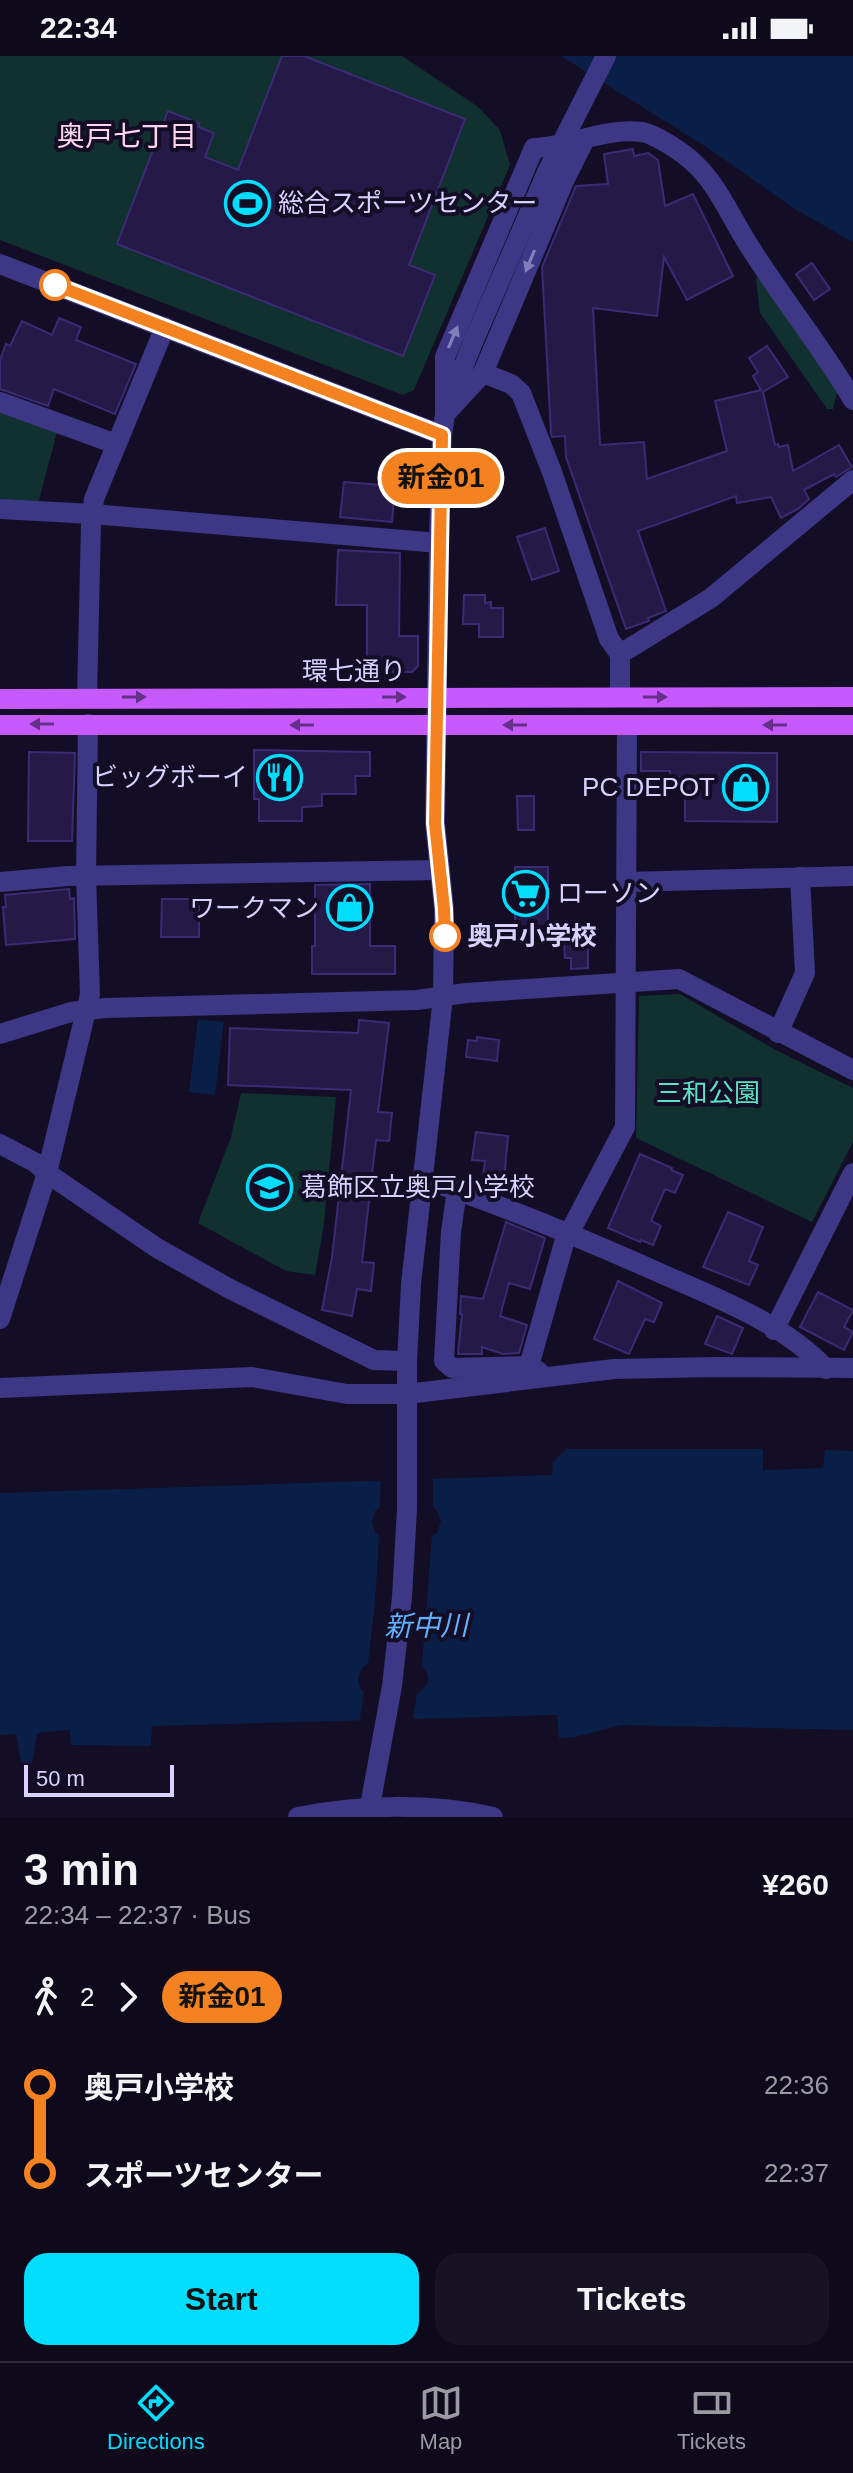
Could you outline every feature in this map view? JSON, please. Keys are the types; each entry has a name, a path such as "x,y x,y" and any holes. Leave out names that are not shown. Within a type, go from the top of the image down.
{"main road":[{"name":"環七通り","path":"0,699 853,697"},
{"name":"環七通り","path":"0,725 853,725"}],"street":[{"path":"445,414 548,170 606,56"},
{"path":"369,1812 392,1686 402,1597 407,1509 407,1361 411,1284 443,997 444,909 435,823 445,357 534,148 613,133 641,132 652,135 693,162 730,211 853,400"},
{"path":"445,414 483,373 564,181 585,139"},
{"path":"0,264 442,435"},
{"path":"87,697 94,499 165,327"},
{"path":"483,373 511,384 521,393 552,472 609,639 620,654 620,697"},
{"path":"0,402 116,444"},
{"path":"620,654 711,598 853,480"},
{"path":"0,509 439,543"},
{"path":"0,1319 47,1173 90,994 86,876 88,724"},
{"path":"536,1372 564,1243 625,1127 627,725"},
{"path":"0,882 86,876 440,870"},
{"path":"628,882 853,876"},
{"path":"778,1033 805,973 800,877"},
{"path":"0,1034 87,1010 168,1005 417,1000 679,979 853,1070"},
{"path":"0,1144 36,1163 157,1248 230,1289 374,1360 407,1361"},
{"path":"774,1330 853,1173"},
{"path":"423,1179 570,1233 730,1304 809,1351 826,1369"},
{"path":"457,1190 451,1232 444,1361 452,1368 536,1372 715,1367 853,1368"},
{"path":"0,1388 252,1377 347,1394 407,1394 536,1372"},
{"path":"298,1817 336,1810 466,1811 493,1817"}],"green space":[{"name":"総合スポーツセンター","path":"0,56 402,56 477,106 500,130 510,165 414,390 403,395 0,240"},
{"path":"760,275 832,382 837,393 833,409 827,409 760,313 756,279"},
{"path":"0,408 58,428 38,504 0,502"},
{"name":"三和公園","path":"680,994 774,1049 853,1088 853,1142 812,1222 636,1138 639,996"},
{"path":"241,1093 336,1097 324,1224 315,1275 286,1271 198,1223 231,1137"}],"water":[{"path":"561,56 853,56 853,242 795,209 708,148"},
{"path":"198,1019 224,1022 215,1095 189,1092"},
{"name":"新中川","path":"566,1449 763,1449 763,1470 823,1468 825,1450 853,1451 853,1730 621,1725 559,1738 557,1715 152,1726 151,1746 71,1745 70,1730 37,1733 32,1763 21,1762 16,1734 0,1735 0,1493 552,1475 553,1462"}],"pier":[{"path":"433,1475 433,1507 441,1521 437,1533 432,1536 422,1665 428,1681 417,1694 412,1723 359,1724 364,1692 358,1677 368,1664 379,1536 372,1522 375,1511 380,1507 381,1476"}],"building":[{"path":"282,56 304,56 465,119 409,265 435,275 403,356 117,244 168,111 199,123 198,127 214,133 205,157 238,170"},
{"path":"633,149 634,156 648,153 658,160 665,206 693,194 733,276 687,300 664,257 657,316 593,308 600,445 644,442 647,479 727,451 715,401 761,390 753,376 758,372 749,358 767,346 788,377 763,392 775,445 788,445 793,471 839,445 852,467 804,490 809,499 781,518 771,497 737,503 736,496 638,531 666,611 626,629 566,457 565,436 552,437 551,433 542,267 576,186 608,184 604,154"},
{"path":"812,263 830,289 814,300 796,274"},
{"path":"59,318 81,327 76,340 136,364 115,414 54,389 48,406 0,389 0,360 6,344 10,346 22,321 52,335"},
{"path":"344,482 395,486 392,522 340,517"},
{"path":"545,528 559,571 532,580 517,537"},
{"path":"338,550 400,553 399,636 418,636 418,666 412,672 367,672 367,605 336,605"},
{"path":"464,595 485,595 485,603 491,602 491,608 503,608 503,637 479,637 479,624 463,624"},
{"path":"254,750 370,752 370,776 355,776 356,794 322,794 322,806 302,807 302,821 259,821 259,799 254,799"},
{"path":"29,752 75,753 72,841 28,841"},
{"path":"641,752 777,753 777,822 685,821 685,777 670,777 670,771 641,771"},
{"path":"517,796 534,796 534,830 518,830"},
{"path":"515,867 548,867 548,936 527,936 527,926 515,926"},
{"path":"370,884 370,946 395,946 395,974 312,974 315,885"},
{"path":"69,889 70,899 74,898 75,939 6,945 5,895"},
{"path":"162,899 199,899 199,937 161,937"},
{"path":"563,927 588,927 588,968 571,969 571,958 565,958"},
{"path":"359,1020 389,1023 378,1112 392,1113 389,1141 376,1140 362,1262 374,1263 371,1291 357,1289 352,1316 322,1310 332,1257 351,1090 228,1085 230,1028 358,1033"},
{"path":"477,1037 499,1040 497,1061 466,1057 468,1040 477,1041"},
{"path":"476,1132 508,1136 503,1190 482,1186 485,1161 472,1160"},
{"path":"640,1154 683,1175 675,1193 665,1189 651,1221 661,1226 653,1245 608,1228"},
{"path":"728,1212 763,1227 749,1261 758,1265 749,1285 703,1267"},
{"path":"506,1222 545,1238 530,1289 509,1283 500,1316 527,1325 519,1353 503,1354 482,1347 482,1354 458,1354 461,1296 483,1299"},
{"path":"618,1281 662,1303 654,1322 645,1319 629,1354 594,1339"},
{"path":"818,1292 853,1310 844,1327 853,1332 844,1350 800,1327"},
{"path":"717,1316 743,1328 732,1354 705,1344"}],"bus line":[{"name":"新金01","path":"55,285 442,435 435,823 445,936"}],"place":[{"name":"総合スポーツセンター","path":"247,203"},
{"name":"ビッグボーイ","path":"279,777"},
{"name":"PC DEPOT","path":"746,787"},
{"name":"ローソン","path":"526,893"},
{"name":"ワークマン","path":"350,908"},
{"name":"奥戸小学校","path":"445,936"},
{"name":"葛飾区立奥戸小学校","path":"270,1187"}],"district":[{"name":"奥戸七丁目","path":"127,136"}]}
